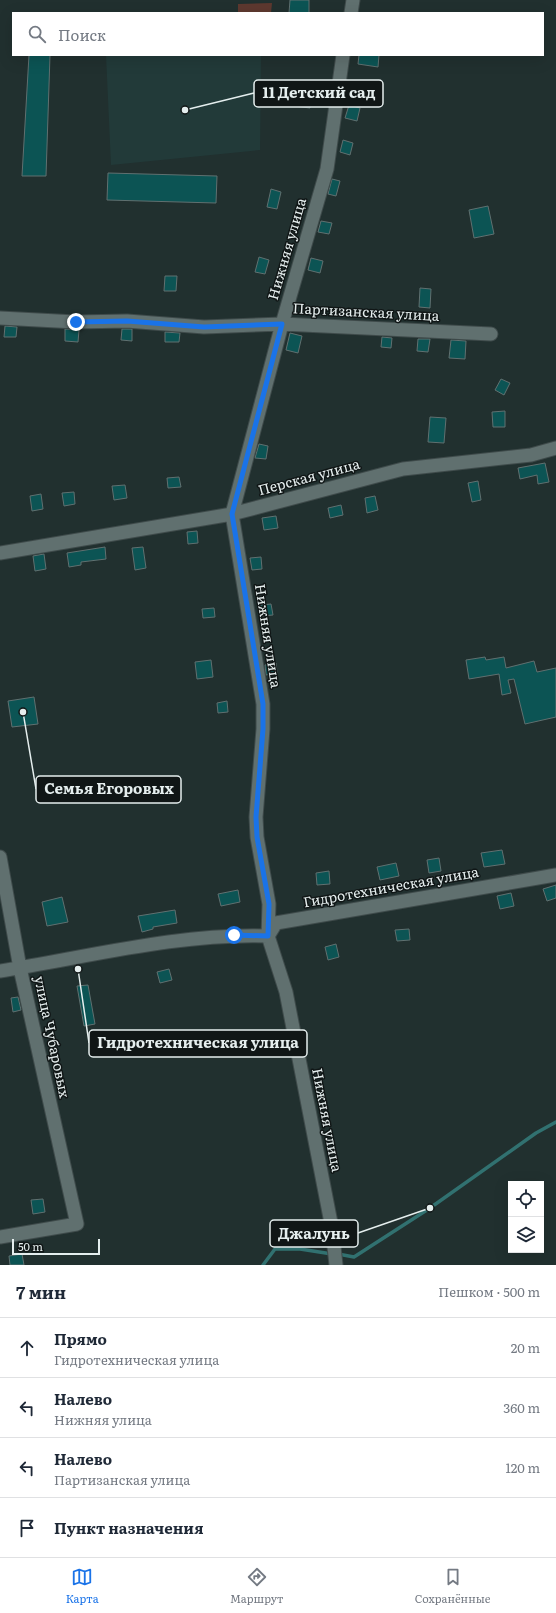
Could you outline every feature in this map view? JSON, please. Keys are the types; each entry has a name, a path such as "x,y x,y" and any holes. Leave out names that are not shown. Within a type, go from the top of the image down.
{"street":[{"path":"351,12 353,0"},
{"name":"Нижняя улица","path":"336,1265 332,1228 286,992 268,936 269,904 257,837 256,817 263,729 263,704 232,514 282,324 327,169 343,56"},
{"name":"Партизанская улица","path":"0,318 76,322 127,321 204,327 282,324 491,334"},
{"name":"Перская улица","path":"0,553 232,514 404,469 531,455 556,448"},
{"name":"улица Чубаровых","path":"0,857 20,968 76,1224 0,1237"},
{"name":"Гидротехническая улица","path":"268,936 276,923 556,875"},
{"path":"0,971 150,945 234,935 268,936"}],"shaded area":[{"path":"272,3 271,12 238,12 238,4"},
{"path":"106,56 261,56 260,150 111,165"}],"building":[{"path":"290,0 309,0 309,12 289,12"},
{"path":"29,56 50,56 46,176 22,176"},
{"path":"359,56 379,56 378,67 358,64"},
{"path":"296,94 311,96 310,108 294,106"},
{"path":"349,105 360,108 357,121 345,118"},
{"path":"343,140 353,143 350,155 340,152"},
{"path":"108,173 217,176 216,203 107,200"},
{"path":"332,179 340,181 336,196 328,194"},
{"path":"271,189 281,192 277,209 267,207"},
{"path":"488,206 494,234 474,238 469,210"},
{"path":"321,221 332,223 329,234 318,232"},
{"path":"259,257 269,260 265,274 255,272"},
{"path":"311,258 323,261 320,273 308,270"},
{"path":"165,276 177,276 176,291 164,291"},
{"path":"420,288 431,289 430,308 419,307"},
{"path":"5,326 17,327 16,337 4,337"},
{"path":"65,329 79,330 78,342 65,341"},
{"path":"122,329 132,329 132,341 121,340"},
{"path":"165,332 180,333 179,342 165,342"},
{"path":"290,333 302,336 298,353 286,350"},
{"path":"382,337 392,338 391,348 381,347"},
{"path":"418,339 430,339 428,352 417,351"},
{"path":"451,340 466,341 465,359 449,358"},
{"path":"501,379 510,383 504,395 495,390"},
{"path":"505,411 505,427 493,427 492,412"},
{"path":"430,417 446,418 444,443 428,442"},
{"path":"259,444 268,446 266,459 255,458"},
{"path":"545,463 549,482 538,484 537,475 520,479 518,468"},
{"path":"179,477 181,487 168,488 167,478"},
{"path":"478,481 481,500 472,502 468,483"},
{"path":"125,485 127,498 114,500 112,486"},
{"path":"74,492 75,504 64,506 62,493"},
{"path":"41,494 43,509 32,511 30,496"},
{"path":"375,496 378,510 367,513 365,498"},
{"path":"341,505 343,515 330,518 328,508"},
{"path":"276,516 278,528 264,530 262,518"},
{"path":"197,531 198,543 188,544 187,532"},
{"path":"105,547 106,559 81,562 81,565 69,567 67,553"},
{"path":"143,547 146,568 135,570 132,548"},
{"path":"44,554 46,569 35,571 33,556"},
{"path":"261,557 262,569 252,570 250,558"},
{"path":"271,604 273,615 261,616 260,605"},
{"path":"214,608 215,617 203,618 202,609"},
{"path":"485,657 486,660 504,657 506,668 534,661 537,672 556,668 556,717 525,724 514,679 508,680 511,693 502,695 499,674 469,679 466,660"},
{"path":"211,660 213,677 197,679 195,662"},
{"path":"276,663 277,673 266,675 265,665"},
{"path":"34,697 38,724 12,727 8,701"},
{"path":"227,701 228,712 218,713 217,703"},
{"path":"502,850 505,864 484,867 481,853"},
{"path":"439,858 441,871 429,873 427,860"},
{"path":"396,863 399,876 380,880 377,867"},
{"path":"329,871 330,884 317,885 316,873"},
{"path":"556,885 556,898 547,901 543,889"},
{"path":"238,890 240,902 221,906 218,894"},
{"path":"511,893 514,906 500,909 497,896"},
{"path":"62,897 68,922 47,926 42,902"},
{"path":"175,910 177,923 153,927 153,929 142,932 138,916"},
{"path":"409,929 410,940 397,941 395,930"},
{"path":"336,944 339,957 328,960 325,947"},
{"path":"169,969 172,980 160,983 157,972"},
{"path":"88,985 95,1024 84,1026 77,986"},
{"path":"18,997 21,1010 13,1012 11,998"},
{"path":"43,1199 45,1212 33,1214 31,1200"},
{"path":"22,1254 24,1265 10,1265 9,1256"}],"waterway":[{"path":"338,1254 354,1257 430,1208 536,1133 556,1122"},
{"path":"263,1265 275,1249 300,1249 332,1254"}],"place":[{"name":"11 Детский сад","path":"185,110"},
{"name":"Семья Егоровых","path":"23,712"},
{"name":"Гидротехническая улица","path":"78,969"},
{"name":"Джалунь","path":"430,1208"}],"route":[{"path":"76,322 127,321 204,327 282,324 232,514 263,704 263,729 256,799 256,817 257,837 269,904 268,936 234,935"}]}
